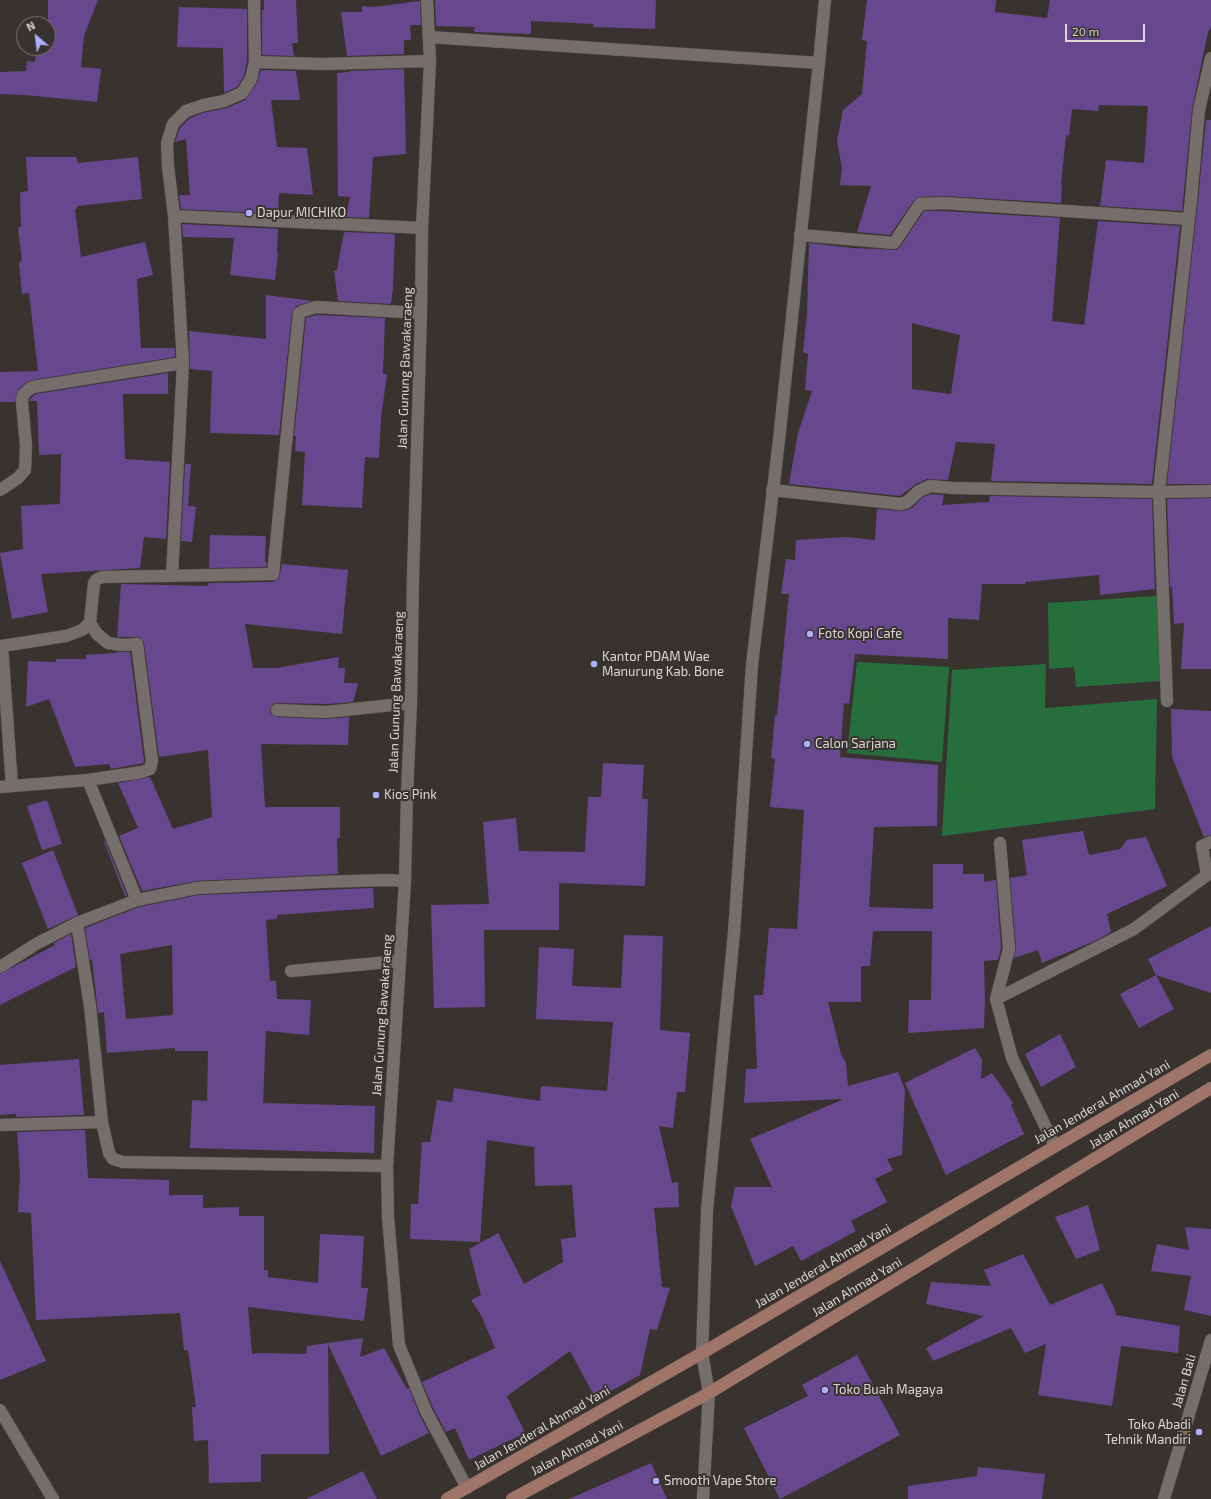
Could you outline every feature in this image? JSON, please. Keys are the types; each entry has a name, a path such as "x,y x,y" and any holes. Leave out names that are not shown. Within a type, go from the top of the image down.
{"main road":[{"name":"Jalan Jenderal Ahmad Yani","path":"447,1499 702,1353 1211,1055"},
{"name":"Jalan Ahmad Yani","path":"512,1499 709,1393 1211,1088"}],"street":[{"path":"172,576 183,363 174,216 167,143 172,124 186,111 204,105 224,101 242,93 251,79 255,62 254,0"},
{"name":"Jalan Gunung Bawakaraeng","path":"427,0 430,61 422,228 421,313 413,561 411,703 405,881 387,1166 388,1217 398,1344 426,1411 467,1488"},
{"path":"702,1499 709,1393 702,1353 707,1210 734,933 752,665 825,0"},
{"path":"429,37 819,63"},
{"path":"1167,701 1159,492 1199,110 1211,58"},
{"path":"255,62 324,64 430,61"},
{"path":"800,235 894,243 920,204 943,203 1188,219"},
{"path":"174,216 422,228"},
{"path":"90,623 82,630 66,636 1,646 6,786 88,780 146,771 150,769 152,761 137,644 122,645 108,643 97,634 90,623 94,583 96,580 106,576 273,574 299,313 316,307 421,313"},
{"path":"0,490 18,478 25,470 26,446 22,402 23,395 32,387 183,363"},
{"path":"772,490 901,504 907,502 918,491 930,486 960,488 1159,492 1211,491"},
{"path":"277,710 326,712 411,703"},
{"path":"88,780 137,900"},
{"path":"996,999 1140,925 1207,875 1202,846 1211,842"},
{"path":"1000,843 1009,949 996,999 1012,1058 1055,1146"},
{"path":"0,967 36,944 77,923 137,900 197,888 322,882 387,880 405,881"},
{"path":"77,923 90,1006 102,1122 109,1153 113,1159 123,1162 387,1166"},
{"path":"291,971 400,961"},
{"path":"0,1124 102,1122"},
{"name":"Jalan Bali","path":"1164,1499 1211,1340"},
{"path":"0,1410 53,1499"}],"green space":[{"path":"1157,596 1160,681 1076,687 1074,667 1049,669 1048,603"},
{"path":"857,662 949,667 942,762 847,753"},
{"path":"1046,664 1045,708 1157,699 1155,809 942,836 952,670"}],"building":[{"path":"48,0 98,0 84,36 81,67 101,69 97,102 0,94 0,72 26,71 27,61 35,62 36,56 56,56 56,16 48,16"},
{"path":"264,0 296,0 298,43 292,43 294,56 262,55 262,10 264,10"},
{"path":"435,0 656,0 655,29 593,27 594,24 531,21 531,34 474,32 475,27 436,26"},
{"path":"867,0 996,0 995,12 1047,18 1050,0 1211,0 1211,27 1208,32 1192,109 1182,211 1100,206 1106,160 1144,163 1148,106 1099,105 1098,111 1072,109 1069,136 1066,135 1061,185 1061,203 943,196 920,197 914,200 890,235 857,232 871,186 840,185 842,168 837,141 843,110 862,94 867,41 862,40"},
{"path":"420,1 421,25 410,25 411,40 404,40 404,54 347,56 341,12 362,12 362,6 374,7"},
{"path":"179,7 247,9 247,61 244,76 237,87 224,93 223,48 177,47"},
{"path":"404,69 406,154 373,157 369,218 346,217 350,197 338,196 337,73 349,71"},
{"path":"261,70 296,71 300,100 271,100 277,147 307,148 313,195 279,193 278,214 181,209 179,195 190,195 186,139 175,142 180,128 190,118 206,112 227,108 245,100 257,83"},
{"path":"1206,120 1211,120 1211,484 1167,484 1198,200"},
{"path":"26,157 76,157 78,163 138,157 142,199 77,206 77,209 75,209 81,257 145,242 153,275 137,279 141,348 175,348 175,357 32,380 24,384 18,390 15,402 0,402 0,372 38,371 29,293 22,294 19,262 22,261 18,227 21,227 20,192 28,191"},
{"path":"924,211 1060,218 1052,321 1084,325 1098,221 1180,226 1152,484 991,481 995,444 956,442 948,480 927,479 916,484 900,496 789,484 798,433 812,391 805,390 808,354 803,352 807,314 809,243 852,248 897,250","holes":["912,323 960,335 951,394 912,389"]},
{"path":"182,224 278,229 278,253 275,280 230,275 234,238 183,237"},
{"path":"344,232 395,234 391,304 338,301 334,271 337,270"},
{"path":"266,295 312,301 296,306 292,312 279,435 210,433 212,371 190,369 189,331 266,339"},
{"path":"317,315 385,318 383,374 387,374 381,418 379,458 365,457 362,508 302,505 305,452 295,451 296,436 294,436 306,318"},
{"path":"168,373 168,394 123,394 125,459 170,462 166,539 144,537 140,568 41,574 48,612 12,619 0,553 23,549 21,506 60,504 61,454 39,455 37,401 30,401 30,399 36,394"},
{"path":"185,464 191,464 188,506 196,507 192,542 181,541"},
{"path":"931,494 944,495 942,505 989,502 990,496 1152,499 1155,589 1100,595 1099,575 1025,582 1025,584 982,584 979,620 948,618 948,659 855,654 849,704 844,703 840,757 938,765 937,826 874,827 869,907 933,909 933,864 963,864 963,874 984,874 984,882 996,880 1001,948 998,960 984,961 984,1028 908,1033 909,1000 931,1000 932,931 873,931 870,966 861,966 861,1002 828,1002 841,1054 846,1063 848,1086 898,1072 905,1090 902,1155 887,1159 893,1170 875,1179 887,1202 851,1221 856,1231 801,1261 793,1246 755,1266 731,1206 735,1187 772,1187 750,1139 844,1099 744,1103 746,1069 757,1069 754,995 763,995 769,928 797,929 804,810 770,807 775,759 771,758 775,715 777,715 789,594 781,594 786,559 795,560 796,540 846,537 875,540 877,509 903,511 912,508 923,497"},
{"path":"1211,498 1211,669 1181,669 1184,623 1174,624 1172,587 1170,587 1167,499"},
{"path":"210,535 266,536 266,567 209,568"},
{"path":"282,564 348,570 342,634 245,624 253,668 277,668 339,657 338,668 345,668 344,683 358,683 353,702 326,704 277,703 273,704 270,709 271,714 277,717 326,719 349,717 348,745 261,744 265,807 340,807 340,838 337,838 338,874 197,881 142,891 119,836 138,828 118,783 150,777 173,829 212,817 208,750 159,757 144,643 140,637 117,637 121,584 208,586 209,583 273,582 279,578"},
{"path":"130,652 144,763 111,769 109,764 75,767 49,699 26,707 28,661 56,662 56,659 86,659 86,655"},
{"path":"1171,709 1211,711 1211,835 1204,837 1172,757"},
{"path":"603,763 644,765 642,799 648,799 645,886 559,883 559,930 484,930 485,1007 434,1008 431,905 489,904 483,822 516,818 519,851 585,852 588,797 601,797"},
{"path":"47,800 62,844 42,850 27,806"},
{"path":"1083,831 1089,855 1120,849 1127,840 1146,837 1167,886 1107,914 1111,932 1095,941 1042,963 1038,950 1014,958 1016,948 1010,878 1027,875 1022,840"},
{"path":"105,841 127,896 125,896 104,842"},
{"path":"53,850 78,915 48,929 22,863"},
{"path":"373,888 374,908 277,915 277,919 266,920 270,981 276,981 277,999 311,1000 309,1035 266,1031 263,1103 375,1106 374,1153 190,1148 192,1100 207,1101 208,1051 175,1051 175,1048 107,1053 104,1012 98,1013 92,959 90,960 85,928 139,907 198,895","holes":["172,945 173,1015 126,1019 120,954"]},
{"path":"1211,926 1211,993 1156,975 1148,959"},
{"path":"71,934 76,967 0,1005 0,974 55,945 54,943"},
{"path":"624,935 663,936 660,1030 690,1033 685,1092 677,1092 673,1128 659,1126 672,1183 678,1182 679,1207 654,1208 662,1287 670,1288 657,1330 650,1329 640,1375 596,1399 570,1351 507,1396 525,1433 469,1460 455,1428 446,1432 433,1408 422,1382 495,1348 481,1315 471,1300 481,1295 469,1249 498,1233 524,1284 563,1262 561,1239 576,1237 572,1185 535,1186 534,1147 487,1140 480,1242 410,1239 411,1204 418,1204 422,1142 430,1142 437,1100 452,1102 454,1088 540,1101 541,1086 607,1091 613,1022 536,1019 539,947 574,949 572,986 621,988"},
{"path":"1156,975 1174,1009 1139,1028 1120,994"},
{"path":"1060,1034 1076,1067 1041,1087 1025,1054"},
{"path":"975,1048 982,1059 981,1079 992,1073 1013,1103 1011,1105 1024,1134 946,1175 905,1083"},
{"path":"79,1059 84,1115 16,1117 16,1114 0,1115 0,1065"},
{"path":"85,1130 88,1178 169,1180 169,1195 203,1195 203,1208 239,1207 239,1216 264,1216 264,1270 268,1270 268,1277 318,1283 320,1234 364,1236 361,1288 368,1288 364,1321 248,1307 252,1354 306,1354 307,1346 363,1338 360,1357 384,1348 407,1389 409,1388 419,1414 429,1433 381,1456 328,1344 329,1454 261,1454 261,1482 209,1483 208,1440 194,1441 192,1407 196,1407 188,1350 184,1350 180,1313 36,1320 31,1213 18,1212 20,1174 17,1132"},
{"path":"1088,1205 1100,1250 1076,1259 1055,1217"},
{"path":"1185,1227 1211,1229 1211,1316 1184,1310 1191,1276 1151,1271 1157,1244 1189,1250"},
{"path":"1023,1254 1050,1305 1102,1283 1116,1315 1180,1326 1178,1353 1121,1346 1112,1406 1038,1395 1046,1344 1025,1353 1011,1328 933,1361 926,1348 984,1316 926,1304 931,1282 991,1286 984,1270"},
{"path":"0,1261 46,1361 0,1380"},
{"path":"857,1355 900,1435 780,1499 744,1428 808,1396 802,1385"},
{"path":"651,1463 667,1499 569,1499"},
{"path":"978,1467 1045,1474 1042,1499 908,1499 908,1486 977,1476"},
{"path":"363,1471 377,1499 306,1499"}],"place":[{"name":"Dapur MICHIKO","path":"249,213"},
{"name":"Foto Kopi Cafe","path":"810,634"},
{"name":"Kantor PDAM Wae Manurung Kab. Bone","path":"594,664"},
{"name":"Calon Sarjana","path":"807,744"},
{"name":"Kios Pink","path":"376,795"},
{"name":"Toko Buah Magaya","path":"825,1390"},
{"name":"Toko Abadi Tehnik Mandiri","path":"1199,1432"},
{"name":"Smooth Vape Store","path":"656,1481"}]}
